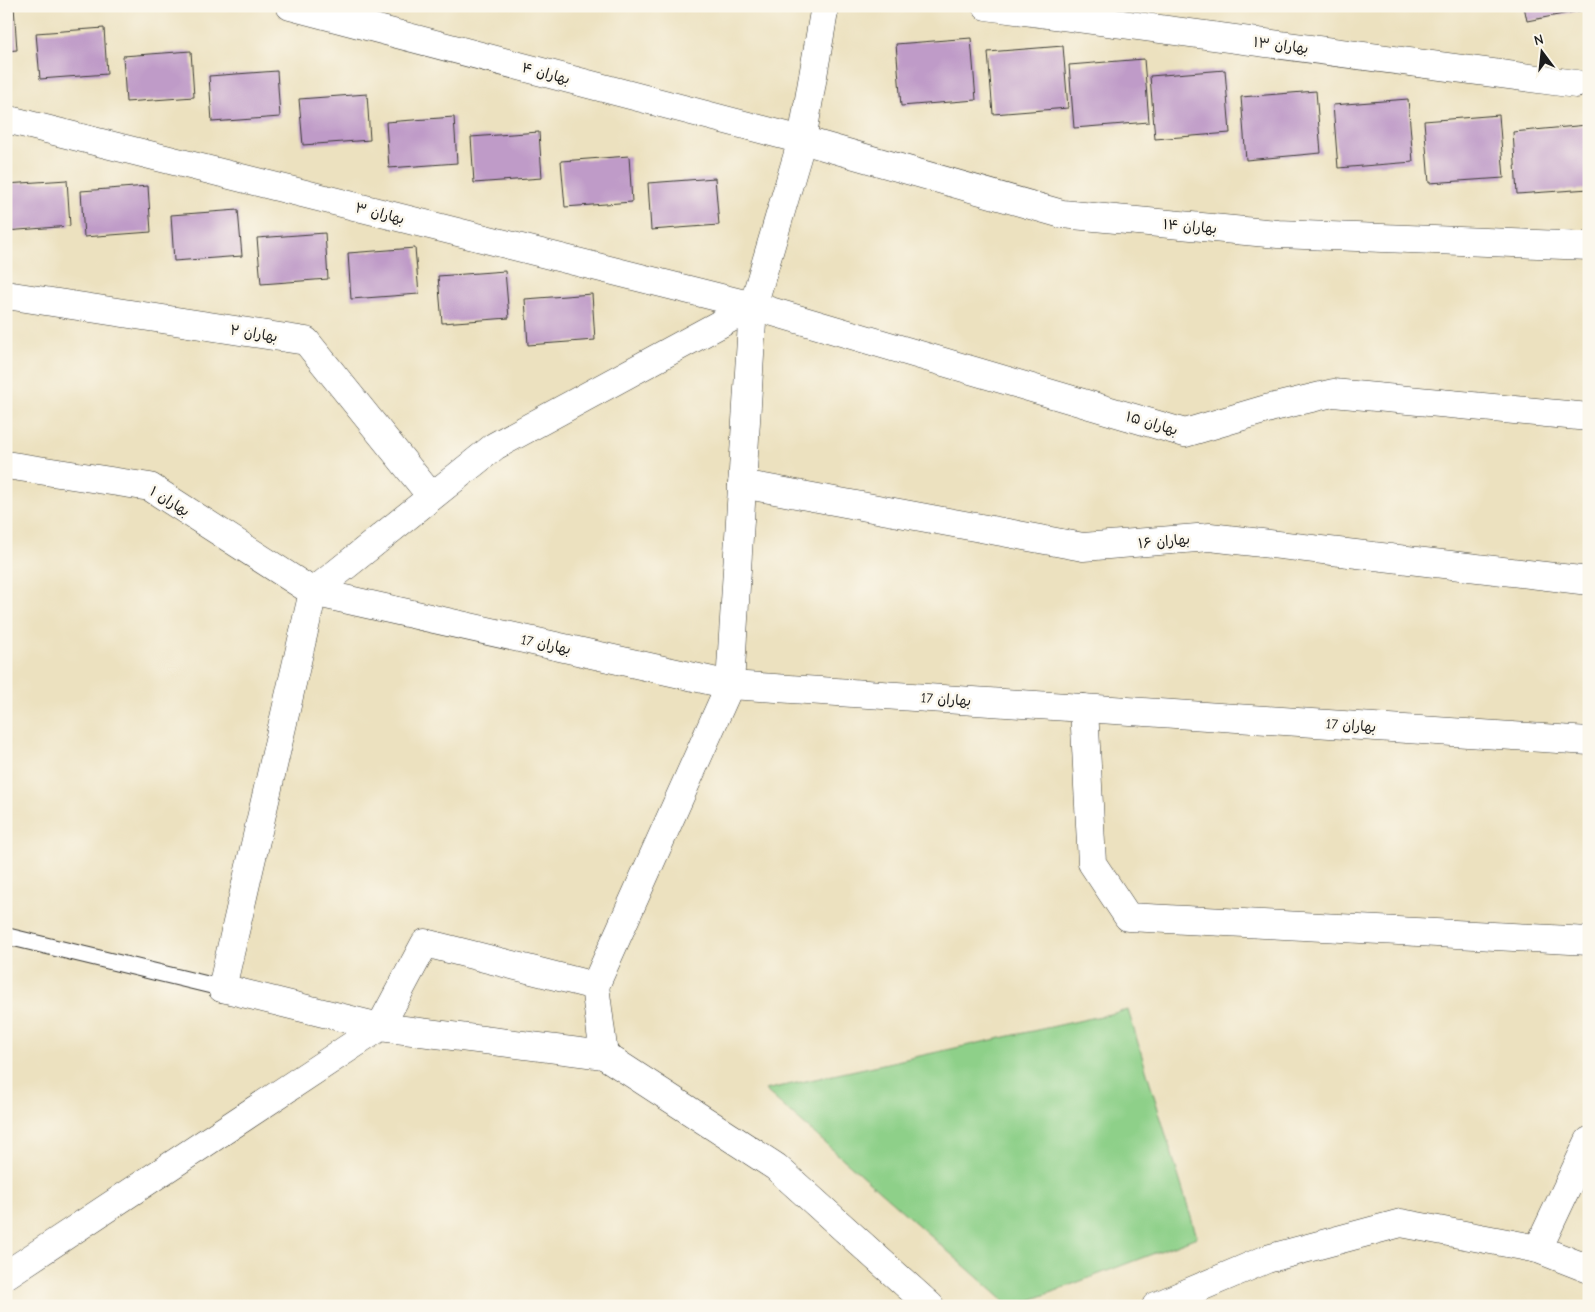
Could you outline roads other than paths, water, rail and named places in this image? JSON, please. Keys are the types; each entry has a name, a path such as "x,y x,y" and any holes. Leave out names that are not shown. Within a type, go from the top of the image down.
{"street":[{"name":"بهاران ۴","path":"290,6 802,140"},
{"path":"604,1055 595,986 730,685 753,306 802,140 825,6"},
{"name":"بهاران ۱۳","path":"986,6 1576,84"},
{"name":"بهاران ۳","path":"6,119 753,306"},
{"name":"بهاران ۱۴","path":"802,140 1062,214 1278,234 1589,246"},
{"name":"بهاران ۲","path":"6,295 306,341 431,496"},
{"path":"753,306 495,446 313,592 222,988 380,1027 604,1055 776,1167 930,1306"},
{"name":"بهاران ۱۵","path":"753,306 1185,433 1270,408 1333,393 1589,417"},
{"name":"بهاران ۱","path":"6,465 150,488 313,592"},
{"name":"بهاران ۱۶","path":"742,484 1083,548 1210,537 1589,581"},
{"name":"بهاران 17","path":"313,592 730,685 1589,741"},
{"path":"1084,708 1092,863 1128,917 1589,942"},
{"path":"6,1275 380,1027 424,943 595,986"},
{"path":"1538,1249 1589,1140"},
{"path":"1156,1306 1267,1259 1401,1223 1538,1249 1589,1268"}],"lane":[{"path":"6,936 222,988"}]}
